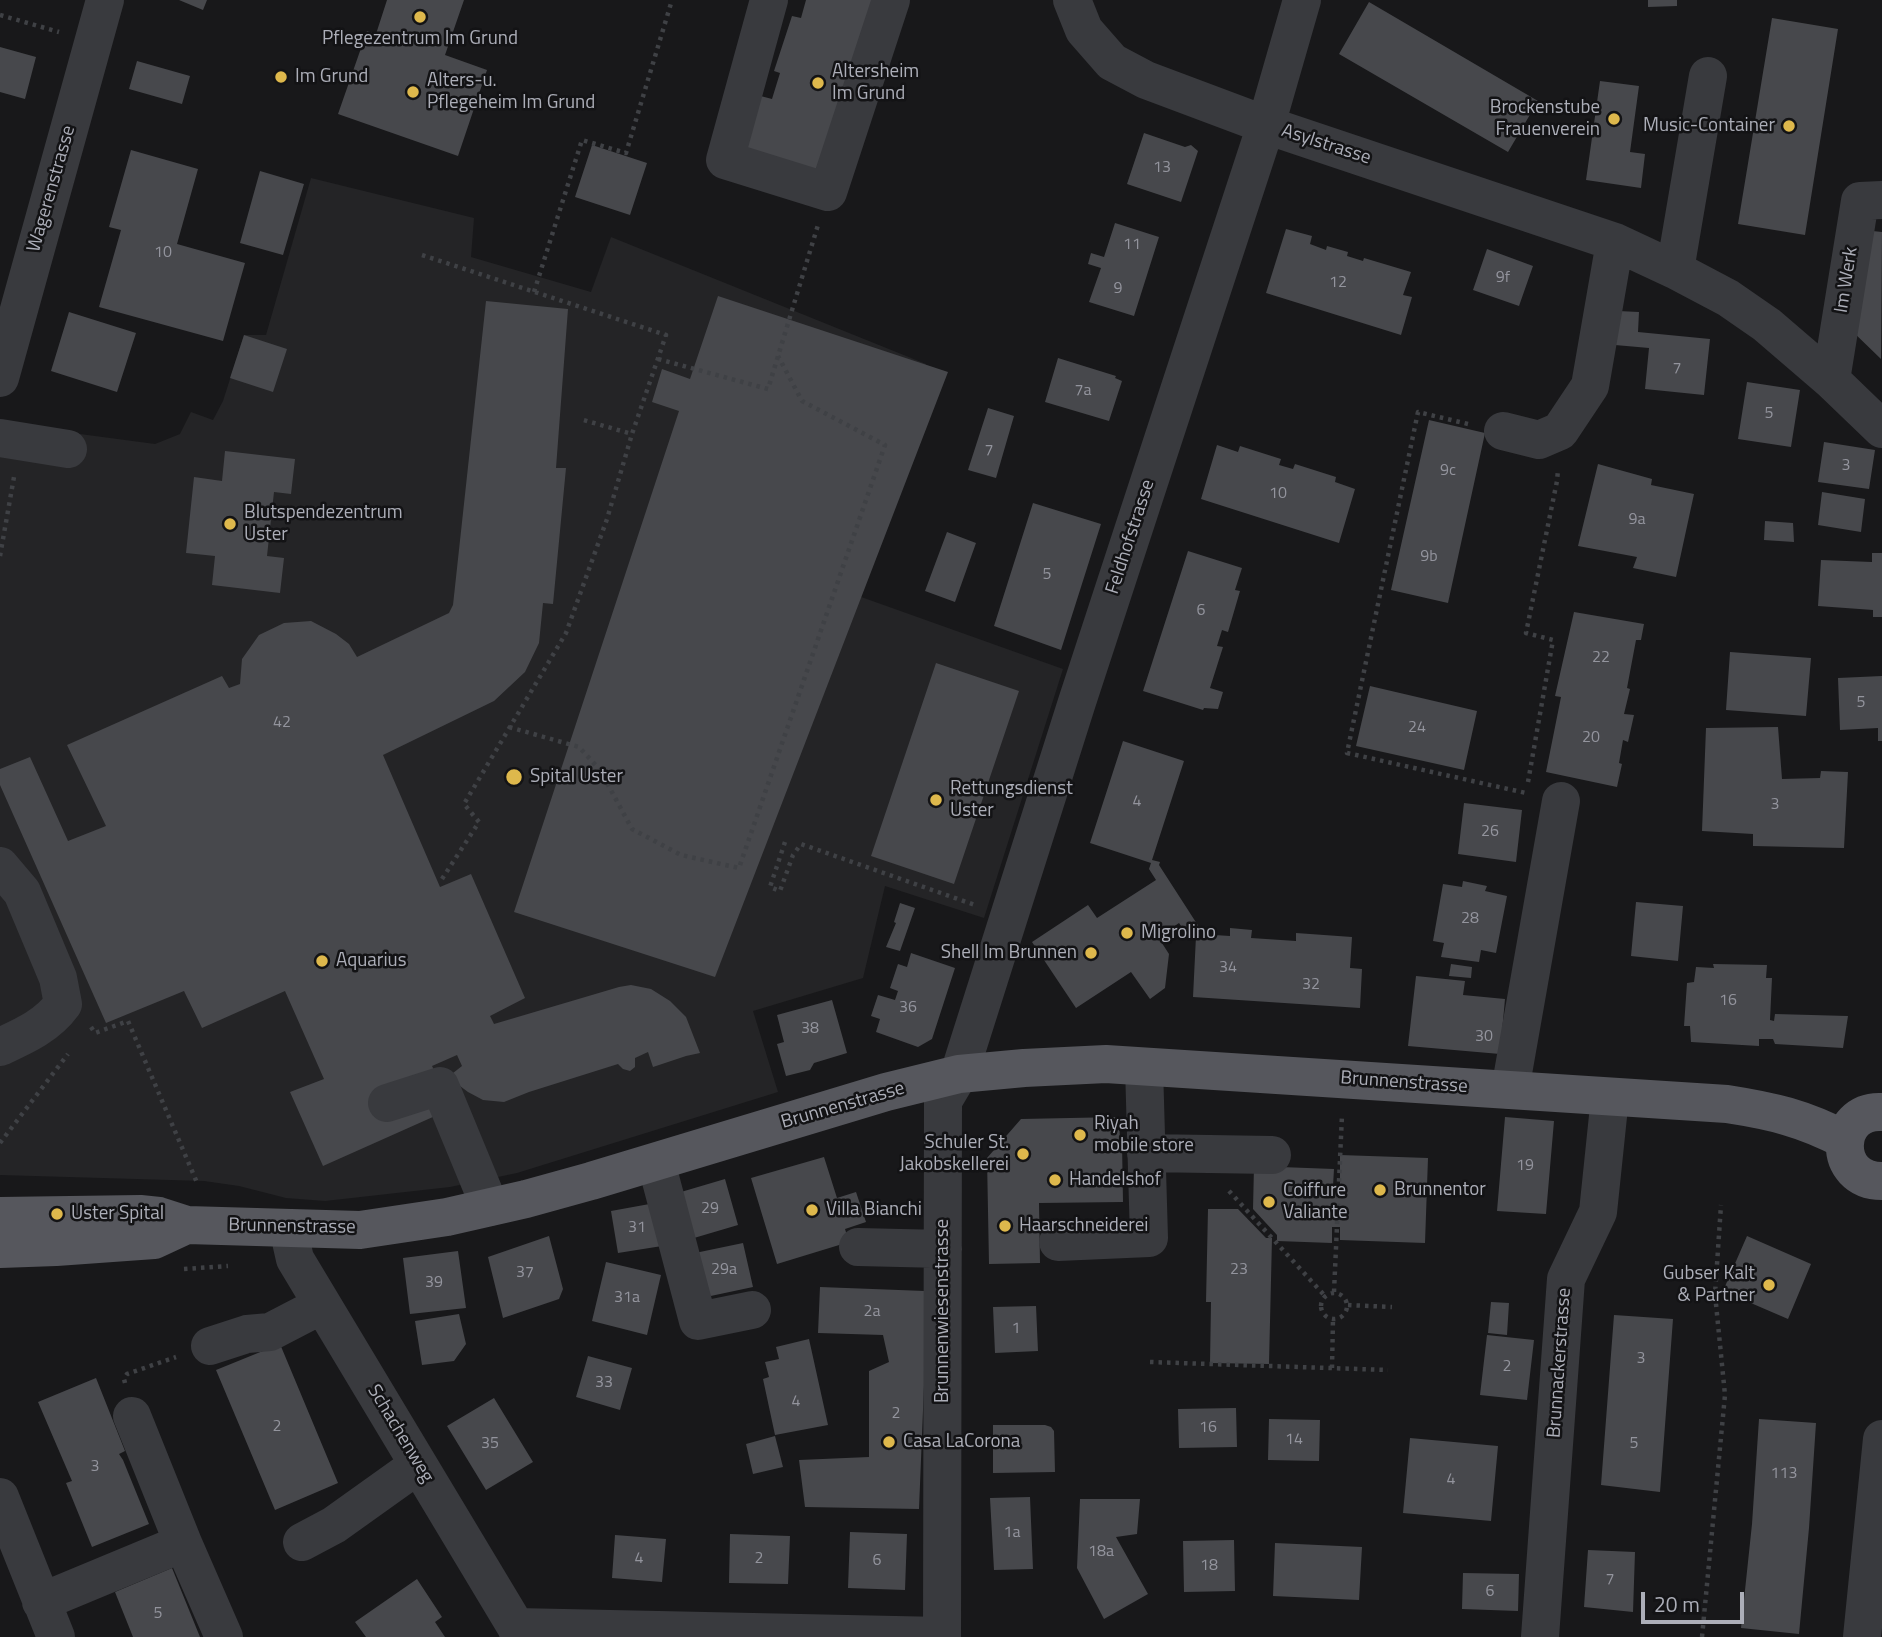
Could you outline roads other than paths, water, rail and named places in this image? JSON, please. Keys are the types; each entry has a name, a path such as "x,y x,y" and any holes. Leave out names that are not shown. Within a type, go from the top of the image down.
{"main road":[{"name":"Brunnenstrasse","path":"0,1216 140,1214 159,1216 187,1225 360,1230 447,1217 578,1185 886,1092 959,1074 1106,1064 1727,1104 1774,1112 1811,1123 1844,1140"},
{"path":"1882,1112 1867,1114 1857,1119 1844,1140 1847,1161 1854,1171 1863,1178 1882,1181"},
{"name":"Brunnenstrasse","path":"0,1249 154,1240 187,1225"}],"street":[{"name":"Wagerenstrasse","path":"0,378 105,0"},
{"path":"769,0 725,160 828,192 891,0"},
{"name":"Asylstrasse","path":"1072,0 1084,30 1112,62 1146,80 1266,125 1615,242 1675,270 1727,298 1767,325 1831,380 1882,429"},
{"name":"Feldhofstrasse","path":"959,1074 1266,125 1302,0"},
{"path":"1675,270 1708,76"},
{"name":"Im Werk","path":"1831,380 1860,201 1882,200"},
{"path":"1503,432 1539,440 1560,431 1590,386 1615,242"},
{"path":"0,438 68,449"},
{"path":"1510,1090 1544,797"},
{"path":"0,866 22,891 58,978 63,1004 54,1017 36,1030 0,1047"},
{"path":"1058,1242 1149,1238 1144,1067"},
{"name":"Brunnenwiesenstrasse","path":"942,1636 943,1101 959,1074"},
{"path":"387,1103 440,1086 490,1207"},
{"name":"Brunnackerstrasse","path":"1540,1637 1566,1279 1598,1212 1610,1097"},
{"path":"1146,1153 1272,1155"},
{"path":"656,1162 698,1321 752,1310"},
{"name":"Schachenweg","path":"288,1228 295,1259 518,1632"},
{"path":"858,1247 943,1249"},
{"path":"210,1346 247,1334 270,1332 322,1305"},
{"path":"129,1401 183,1543 224,1637"},
{"path":"1862,1637 1880,1490 1882,1439"},
{"path":"302,1542 334,1525 418,1465"},
{"path":"0,1497 56,1637"},
{"path":"41,1602 183,1543"},
{"path":"518,1632 942,1636"}],"place":[{"name":"Pflegezentrum Im Grund","path":"420,17"},
{"name":"Im Grund","path":"281,77"},
{"name":"Altersheim Im Grund","path":"818,83"},
{"name":"Alters-u. Pflegeheim Im Grund","path":"413,92"},
{"name":"Brockenstube Frauenverein","path":"1614,119"},
{"name":"Music-Container","path":"1789,126"},
{"name":"Blutspendezentrum Uster","path":"230,524"},
{"name":"Spital Uster","path":"514,777"},
{"name":"Rettungsdienst Uster","path":"936,800"},
{"name":"Migrolino","path":"1127,933"},
{"name":"Shell Im Brunnen","path":"1091,953"},
{"name":"Aquarius","path":"322,961"},
{"name":"Riyah mobile store","path":"1080,1135"},
{"name":"Schuler St. Jakobskellerei","path":"1023,1154"},
{"name":"Handelshof","path":"1055,1180"},
{"name":"Brunnentor","path":"1380,1190"},
{"name":"Coiffure Valiante","path":"1269,1202"},
{"name":"Villa Bianchi","path":"812,1210"},
{"name":"Uster Spital","path":"57,1214"},
{"name":"Haarschneiderei","path":"1005,1226"},
{"name":"Gubser Kalt & Partner","path":"1769,1285"},
{"name":"Casa LaCorona","path":"889,1442"}]}
